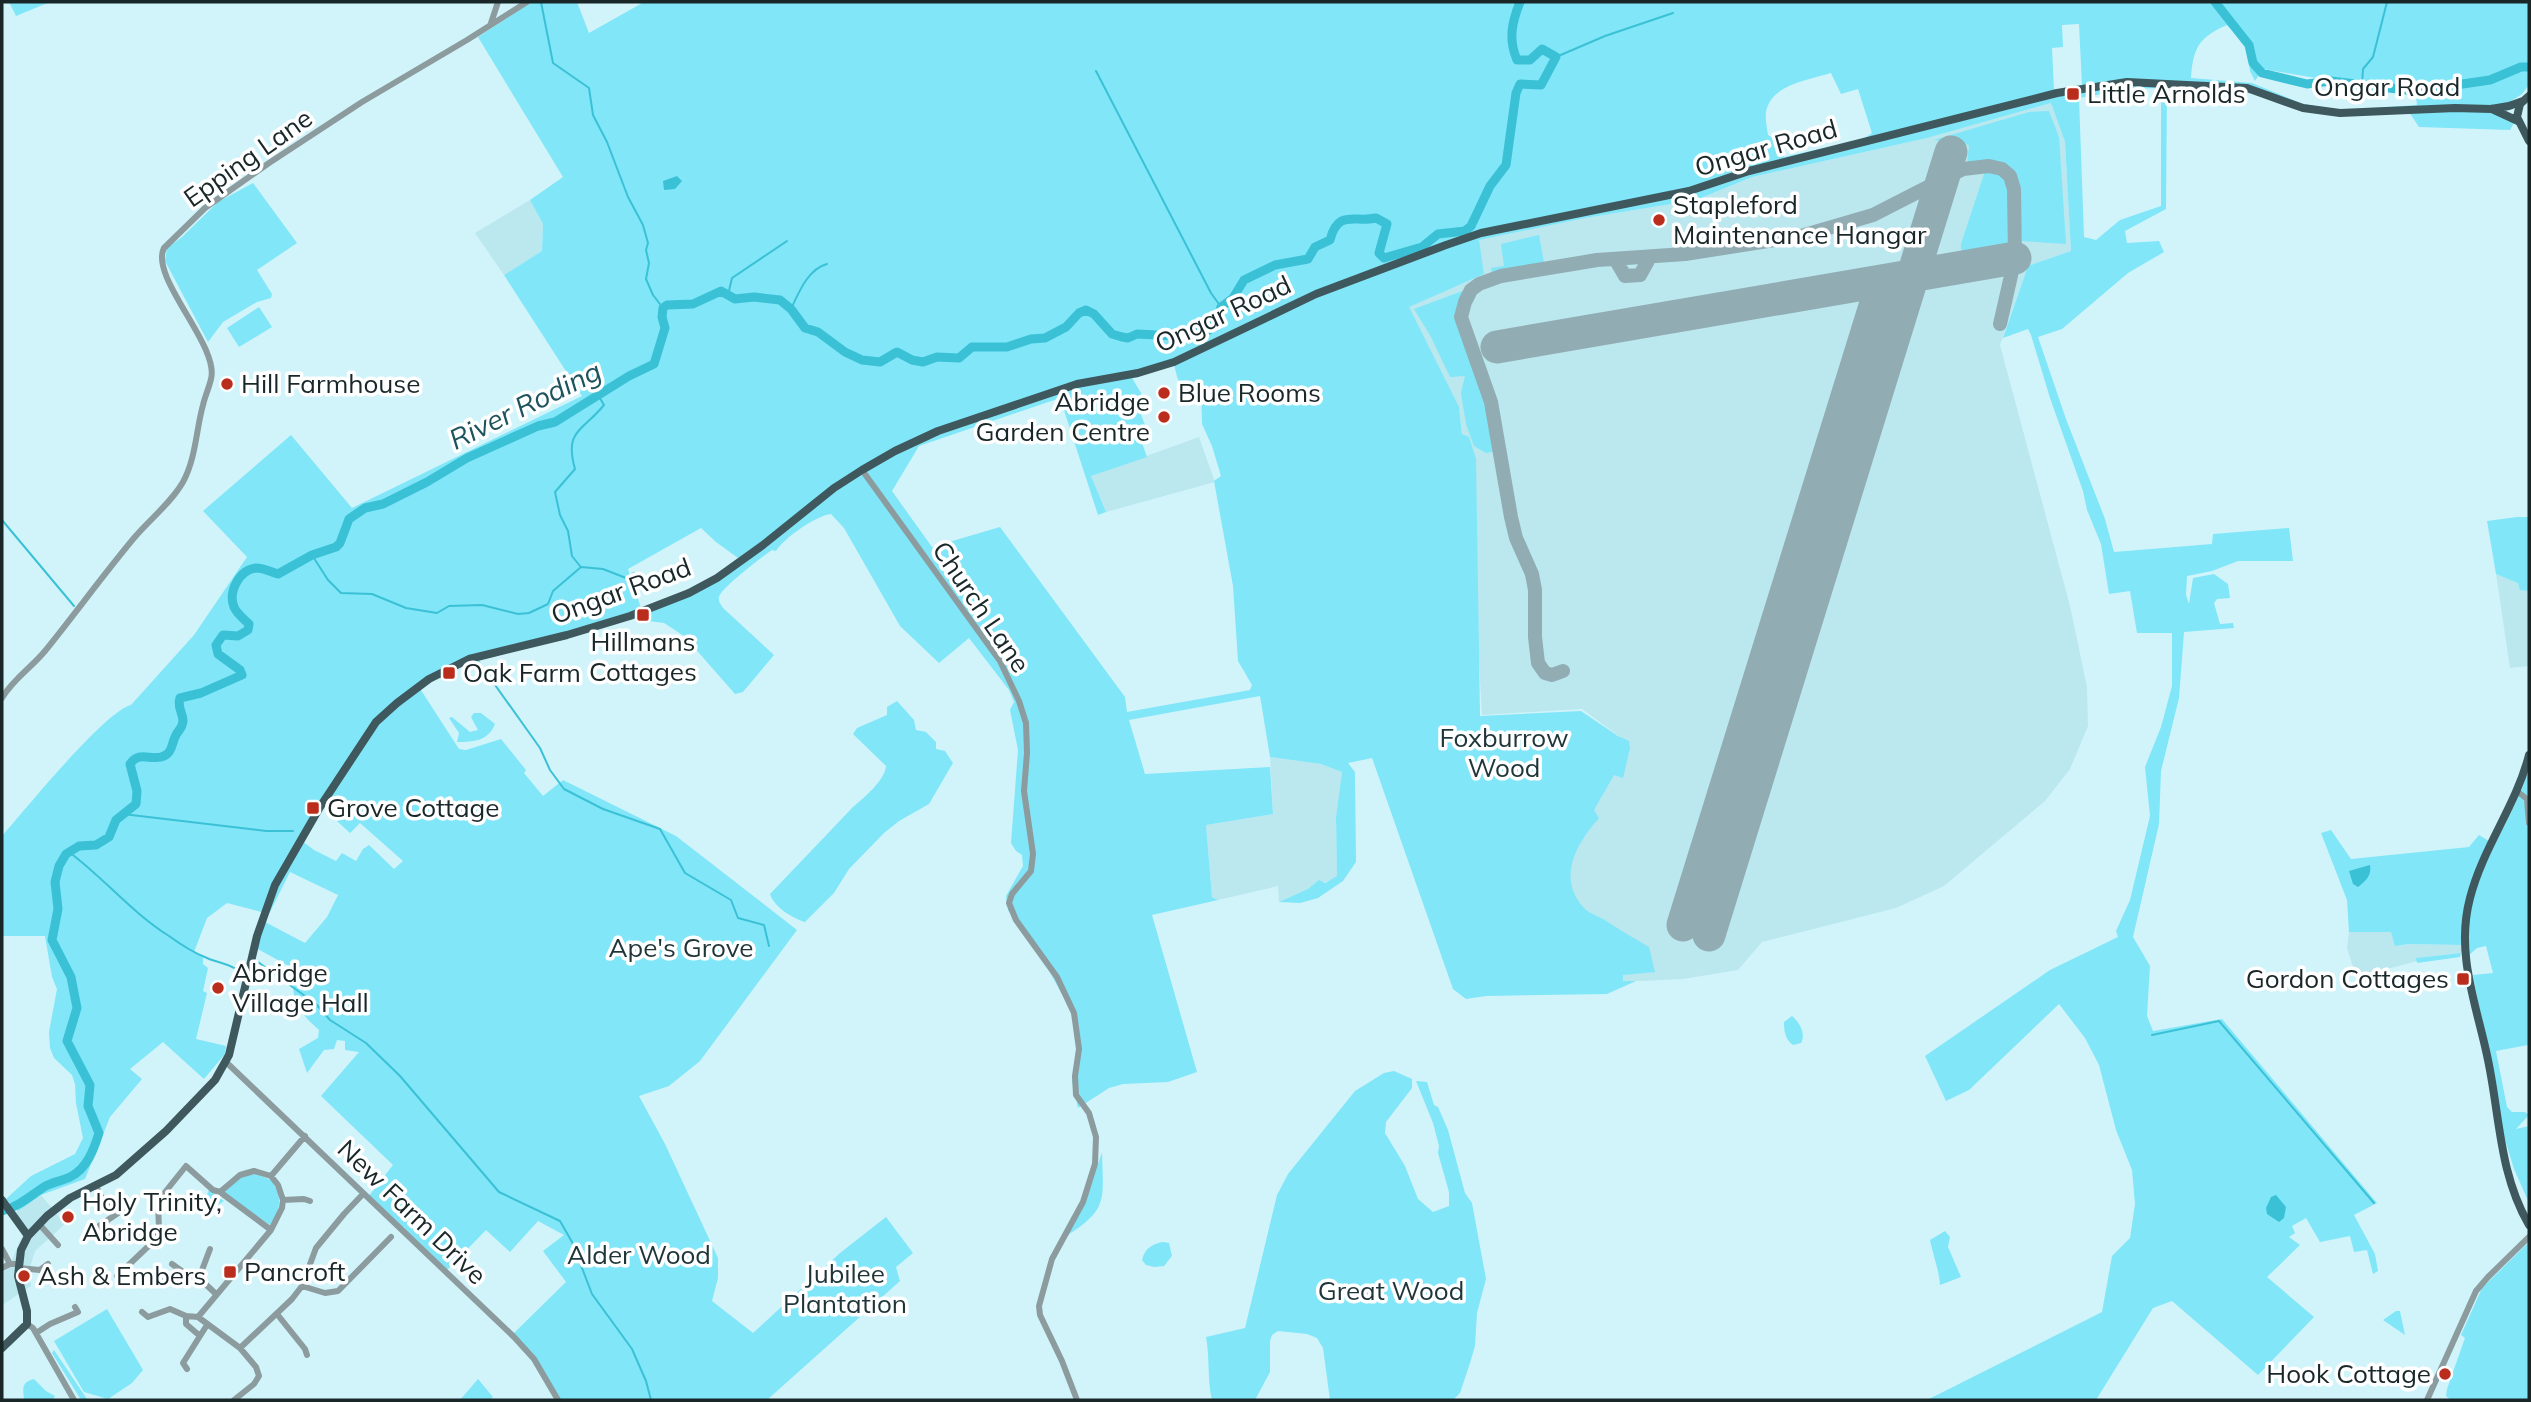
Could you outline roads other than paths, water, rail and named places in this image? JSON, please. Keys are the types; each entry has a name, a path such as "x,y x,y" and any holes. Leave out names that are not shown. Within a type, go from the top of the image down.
{"main road":[{"name":"Ongar Road","path":"28,1236 70,1198 116,1175 166,1131 213,1083 226,1062 257,936 275,886 320,807 376,722 390,709 429,680 469,659 578,632 630,616 689,593 717,578 763,545 834,488 862,470 928,436 1077,384 1146,371 1174,362 1315,294 1481,233 1689,191 1749,171 2057,93 2127,82 2247,88 2303,108 2340,113 2491,109 2509,106 2527,97"},
{"path":"2527,97 2517,113 2529,141"},
{"name":"Ongar Road","path":"2491,109 2523,128"},
{"path":"2529,755 2518,792 2475,878 2465,920 2464,947 2469,982 2488,1060 2504,1165 2515,1200 2529,1224"},
{"path":"2,1200 28,1236 15,1265 28,1315 27,1324 2,1348"}],"street":[{"path":"491,24 499,2 512,10"},
{"name":"Epping Lane","path":"2,698 16,679 42,654 134,538 175,493 187,474 212,379 212,368 203,344 164,268 161,253 164,248 219,197 362,102 526,2"},
{"name":"Church Lane","path":"862,470 1000,661 1026,723 1024,791 1033,853 1031,871 1012,894 1009,903 1016,920 1057,977 1074,1013 1079,1049 1075,1076 1076,1095 1089,1113 1096,1137 1095,1164 1083,1202 1052,1259 1039,1306 1040,1315 1059,1353 1077,1400"},
{"path":"2518,792 2527,799 2529,823"},
{"name":"New Farm Drive","path":"226,1062 522,1345 541,1369 558,1400"},
{"path":"271,1176 305,1136"},
{"path":"117,1276 156,1240 159,1231 158,1201 186,1166 213,1190 220,1192 271,1230"},
{"path":"198,1317 271,1230 280,1215 283,1200 278,1185 271,1176 248,1172 234,1179 220,1192"},
{"path":"96,1186 103,1200 117,1213"},
{"path":"240,1348 292,1299 302,1286 316,1248 363,1194"},
{"path":"283,1200 310,1201"},
{"path":"108,1240 110,1237 99,1226 124,1209"},
{"path":"39,1224 58,1245"},
{"path":"302,1286 319,1292 338,1291 391,1237"},
{"path":"2427,1400 2480,1285 2529,1237"},
{"path":"2,1249 15,1265"},
{"path":"199,1278 209,1249"},
{"path":"2,1268 15,1265 40,1270 48,1264"},
{"path":"165,1284 175,1266 199,1278 216,1294"},
{"path":"36,1334 50,1324 78,1312 75,1307"},
{"path":"142,1312 148,1317 170,1309 186,1316 198,1317 240,1348 256,1367 259,1376 254,1384 234,1400"},
{"path":"277,1314 307,1355"},
{"path":"186,1316 186,1324 200,1336"},
{"path":"27,1324 36,1334 74,1400"},
{"path":"187,1369 183,1363 207,1325"}],"waterway":[{"path":"541,2 553,63 589,88 593,115 643,225 648,243 646,250 649,263 646,279 663,308"},
{"name":"River Roding","path":"2,1211 81,1169 89,1158 99,1133 88,1106 90,1085 67,1041 77,1008 71,977 52,940 58,909 55,882 59,866 66,854 79,846 96,845 109,837 116,820 136,804 137,791 130,764 137,758 157,758 170,751 183,723 180,698 201,693 242,675 240,670 218,654 216,645 223,635 238,636 248,630 249,624 237,612 233,601 236,583 245,573 256,568 278,574 312,555 336,547 349,519 365,508 383,504 467,458 538,426 555,422 629,376 654,364 665,328 663,308 667,305 693,304 721,291 735,299 754,297 780,300 791,309 805,328 818,332 845,352 862,360 880,362 897,352 923,362 937,357 959,358 972,347 1007,347 1031,339 1045,338 1066,327 1079,313 1086,310 1094,314 1112,334 1128,338 1137,334 1176,336 1209,330 1221,307 1233,298 1244,280 1275,265 1308,259 1315,247 1330,240 1337,224 1348,219 1376,218 1387,224 1379,253 1384,258 1422,247 1438,234 1465,231 1471,226 1490,186 1506,165 1516,93 1520,84 1541,85 1556,57 1542,49 1530,60 1517,60 1512,31 1520,2"},
{"name":"River Roding","path":"2215,2 2249,45 2253,63 2262,73 2307,84 2331,81 2414,91 2490,80 2521,67 2529,67"},
{"path":"2362,85 2363,69 2373,57 2387,2"},
{"path":"1556,57 1605,36 1673,13"},
{"path":"1096,71 1211,293 1221,307"},
{"path":"728,295 732,278 787,241"},
{"path":"791,309 809,276 827,264"},
{"path":"580,566 572,556 568,531 560,515 555,492 575,469 572,446 577,432 604,405 598,395"},
{"path":"2,520 74,606"},
{"path":"312,555 328,580 341,593 372,594 406,608 437,613 449,606 482,605 518,614 529,613 548,604 553,591 581,567 603,569 626,578 634,573"},
{"path":"478,661 540,748 550,770 564,789 603,809 660,829 685,873 731,900 738,918 764,925 769,946"},
{"path":"123,814 266,831 293,831"},
{"path":"69,852 156,927 192,951 242,973"},
{"path":"254,970 258,962 316,1004 330,1020 366,1043 400,1076 499,1192 560,1221 572,1242 592,1294 632,1349 651,1400"},
{"path":"2152,1035 2219,1021 2374,1203"}],"place":[{"name":"Little Arnolds","path":"2073,94"},
{"name":"Stapleford Maintenance Hangar","path":"1659,220"},
{"name":"Hill Farmhouse","path":"227,384"},
{"name":"Blue Rooms","path":"1164,393"},
{"name":"Abridge Garden Centre","path":"1164,417"},
{"name":"Hillmans Cottages","path":"643,615"},
{"name":"Oak Farm","path":"449,673"},
{"name":"Grove Cottage","path":"313,808"},
{"name":"Gordon Cottages","path":"2463,979"},
{"name":"Abridge Village Hall","path":"218,988"},
{"name":"Holy Trinity, Abridge","path":"68,1217"},
{"name":"Pancroft","path":"230,1272"},
{"name":"Ash & Embers","path":"24,1276"},
{"name":"Hook Cottage","path":"2445,1374"}],"park label":[{"name":"Foxburrow Wood","path":"1504,753"},
{"name":"Ape's Grove","path":"681,948"},
{"name":"Alder Wood","path":"639,1255"},
{"name":"Jubilee Plantation","path":"845,1289"},
{"name":"Great Wood","path":"1391,1291"}]}
